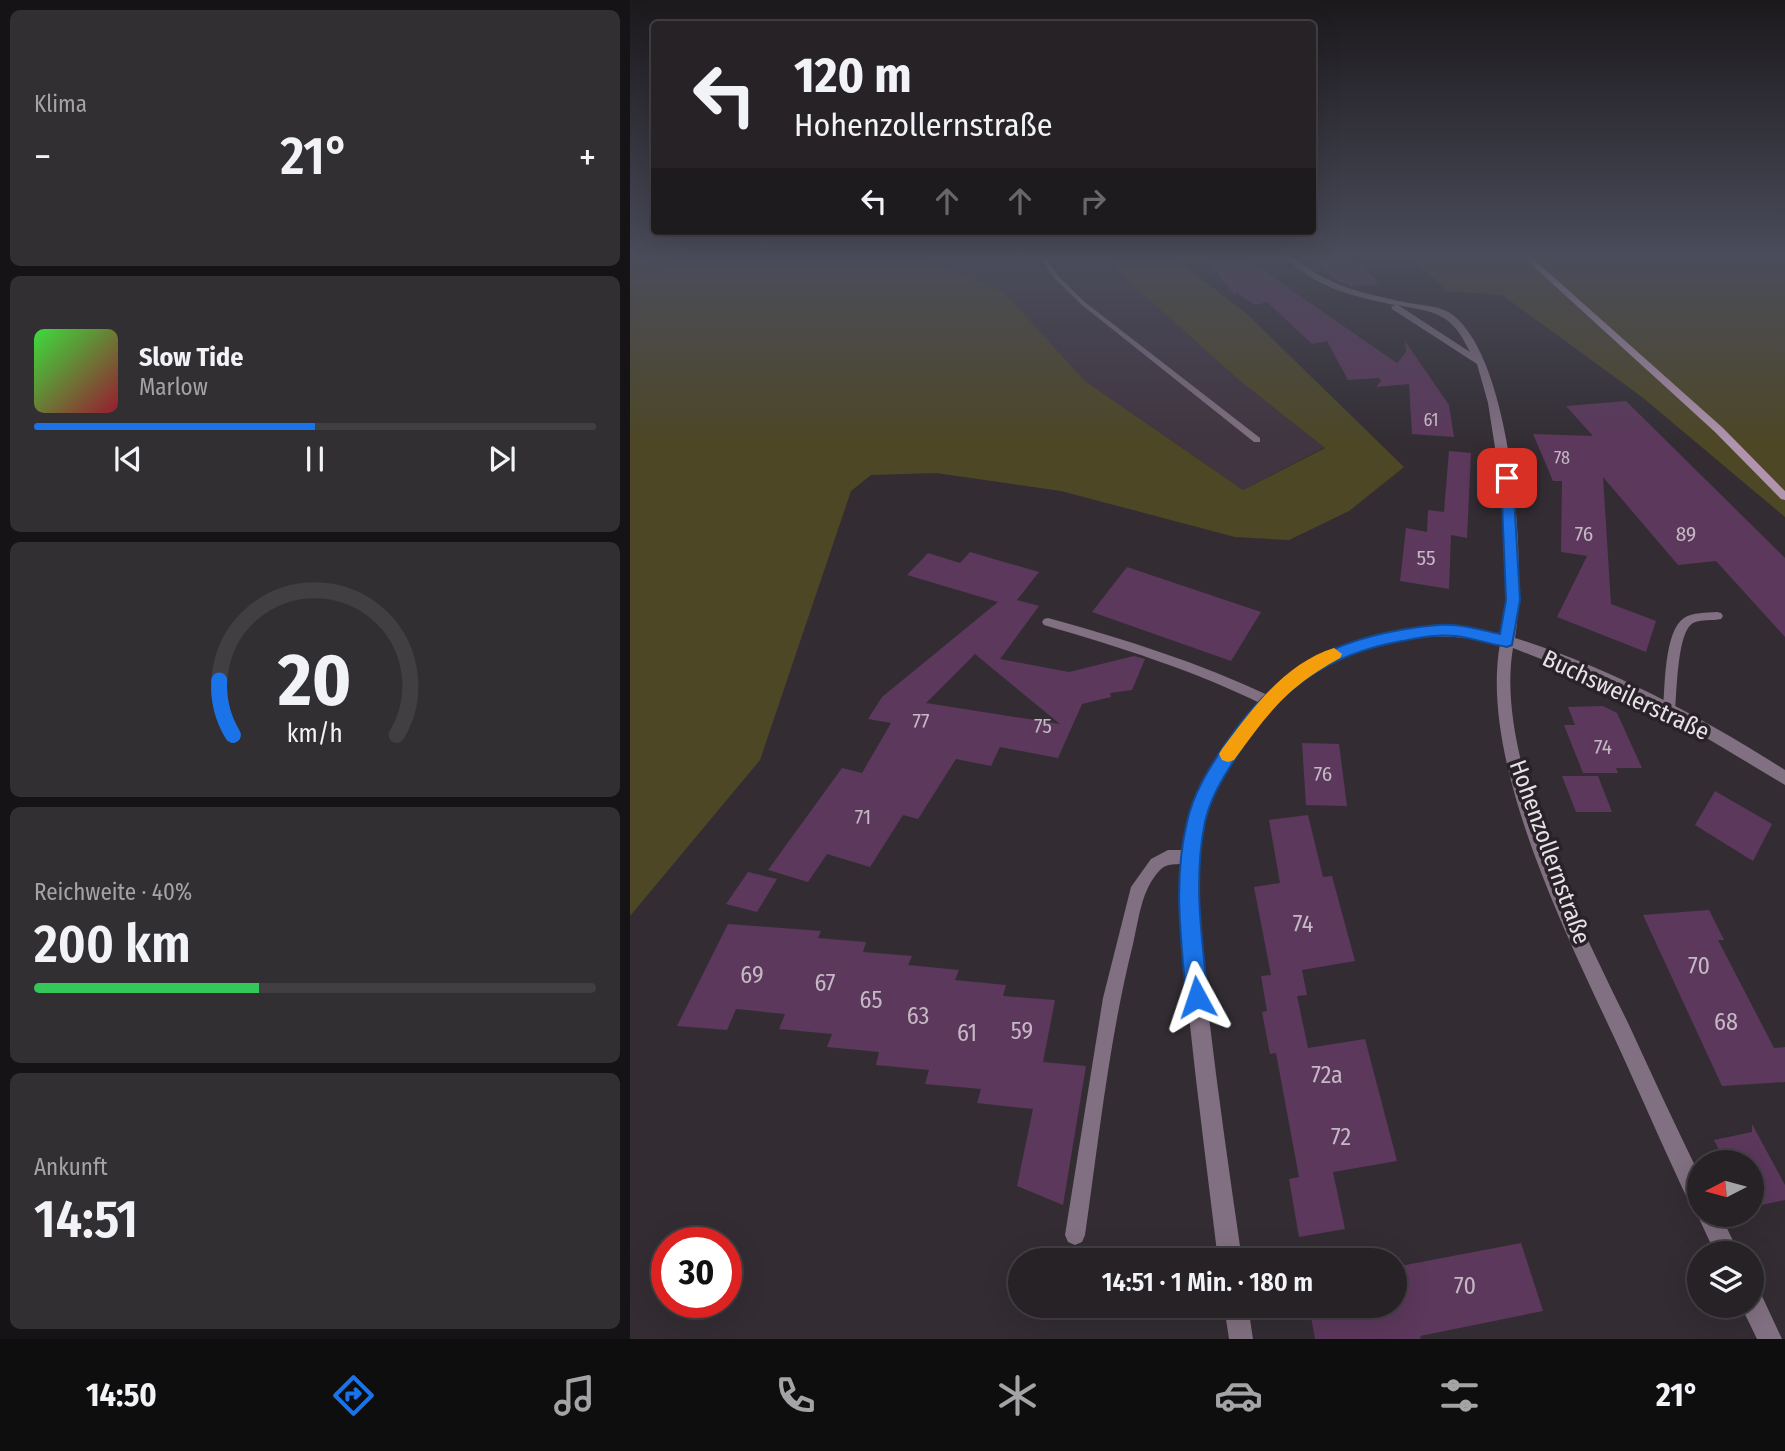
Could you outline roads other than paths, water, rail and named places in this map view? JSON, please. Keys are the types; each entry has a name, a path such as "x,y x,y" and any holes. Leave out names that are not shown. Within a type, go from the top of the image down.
{"main road":[{"path":"1596,318 1719,430 1785,497"}],"street":[{"name":"Hohenzollernstraße","path":"1415,318 1479,362"},
{"name":"Hohenzollernstraße","path":"1453,318 1470,340 1479,362 1498,425 1507,478 1513,600 1504,694 1519,780 1555,880 1687,1172"},
{"name":"Buchsweilerstraße","path":"1228,1248 1199,1019 1189,908 1190,858 1197,819 1210,783 1242,732 1268,701 1316,663 1370,641 1425,632 1454,631 1507,641 1550,656 1669,710 1785,778"},
{"path":"1238,1318 1241,1339"},
{"path":"1760,1318 1770,1339"}],"lane":[{"path":"1102,318 1257,440"},
{"path":"1669,710 1674,656 1682,625 1688,620 1717,616"},
{"path":"1048,622 1157,654 1221,678 1268,701"},
{"path":"1075,1235 1111,998 1139,887 1156,864 1168,857 1190,858"}]}
